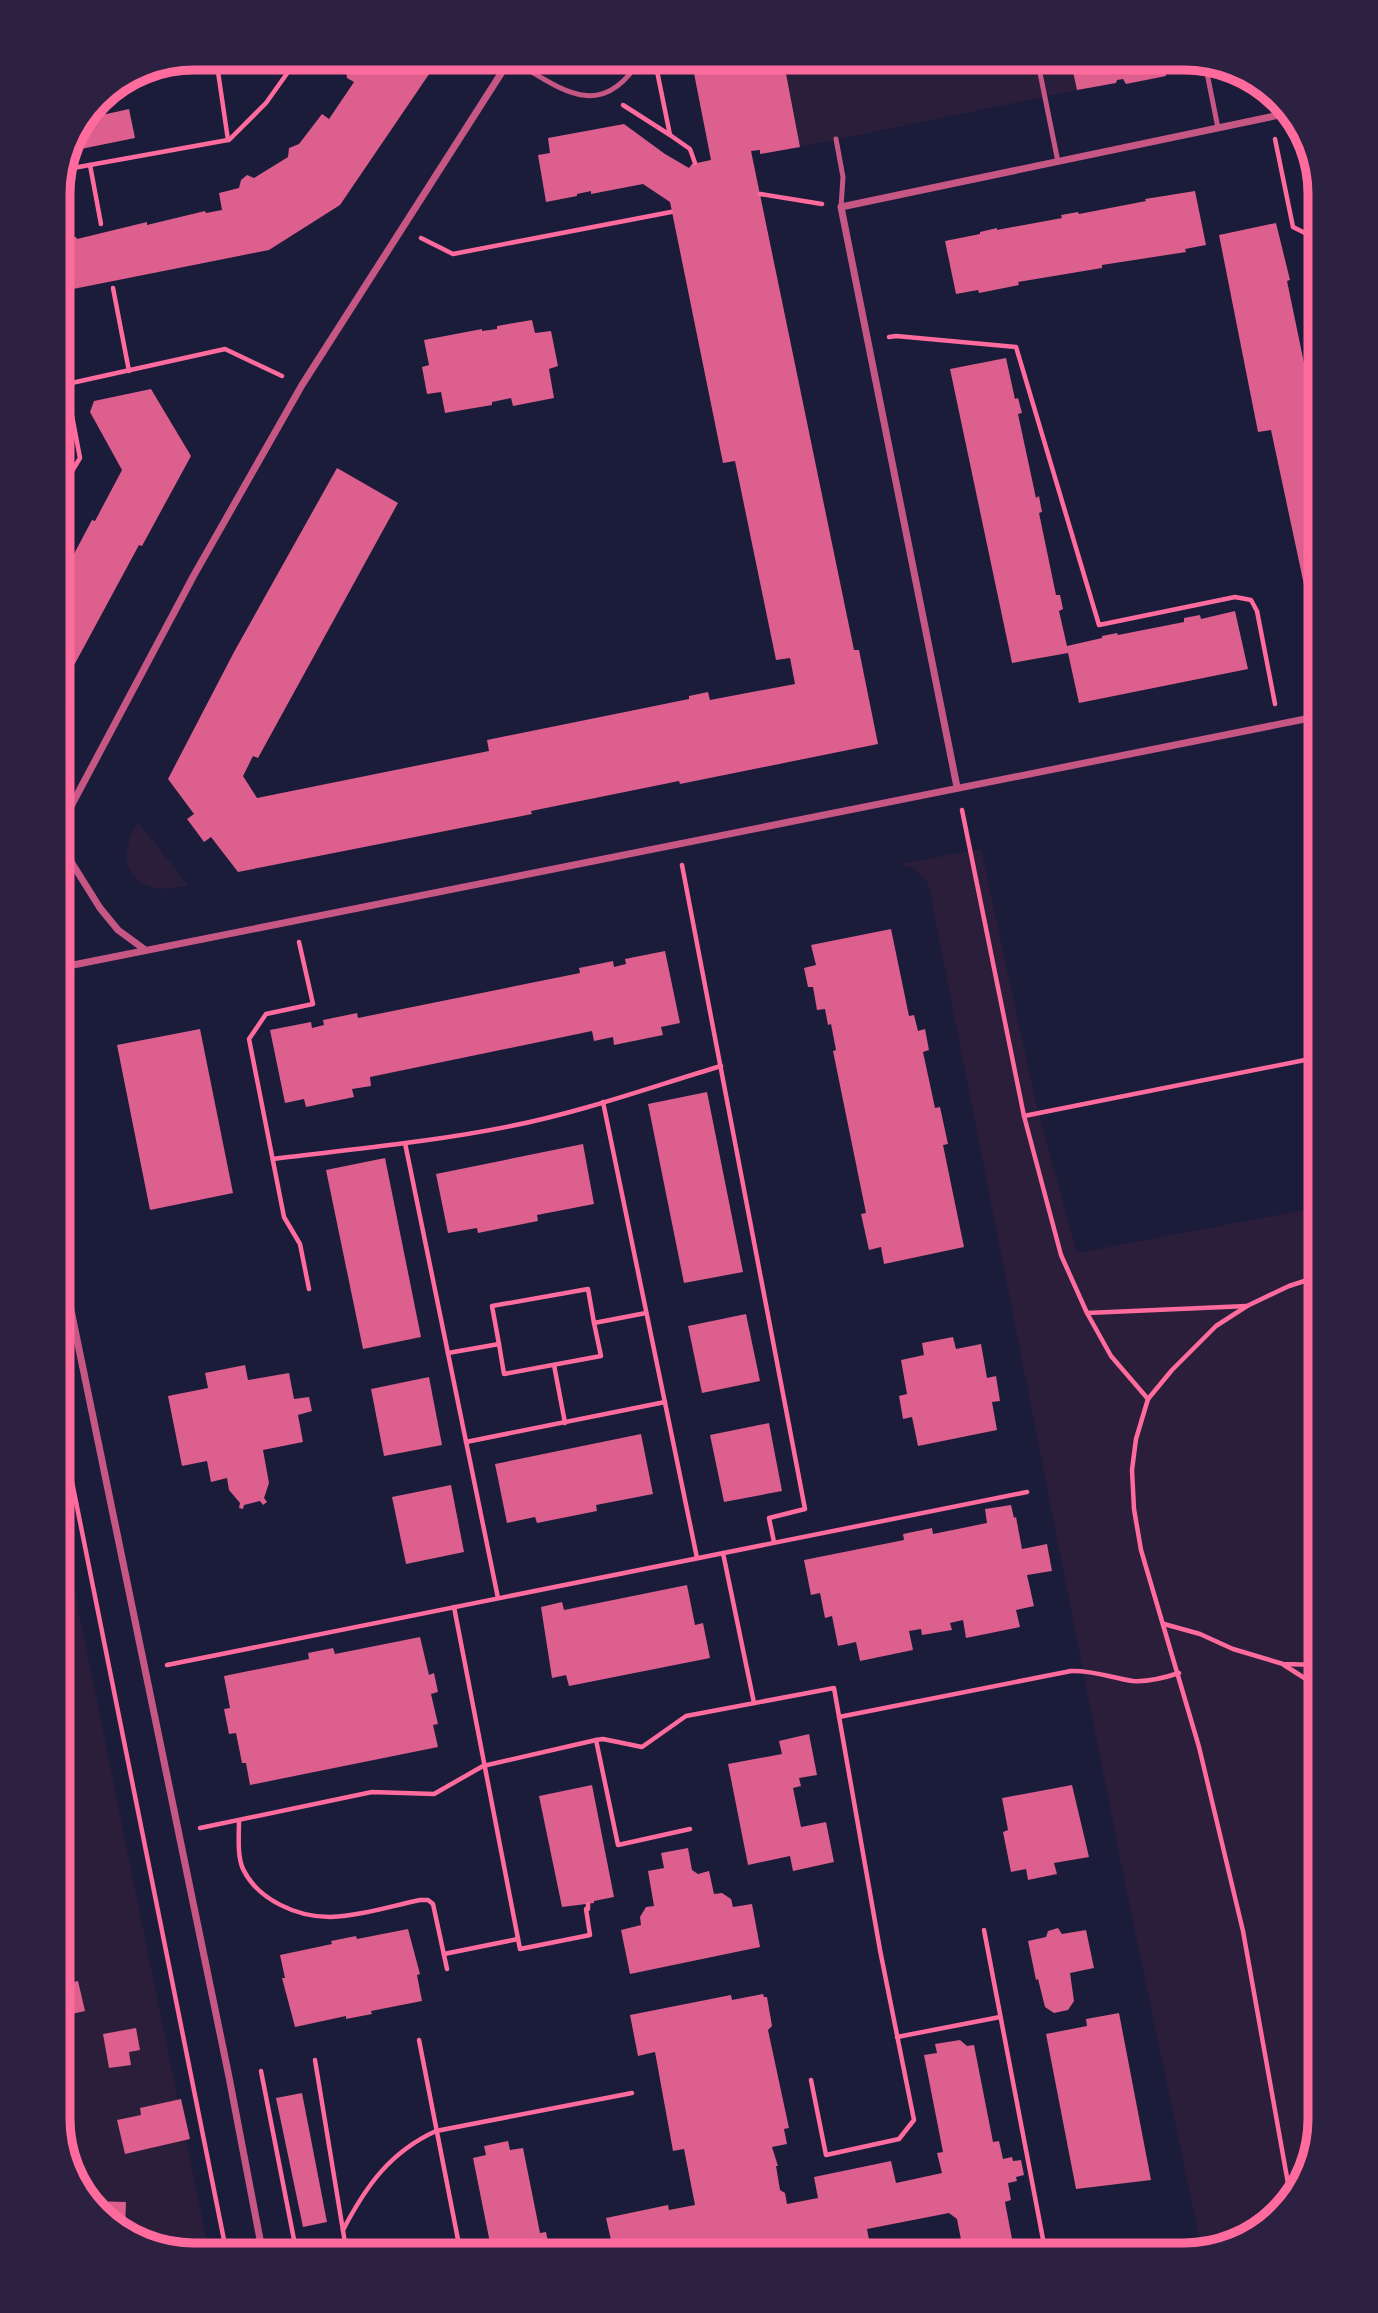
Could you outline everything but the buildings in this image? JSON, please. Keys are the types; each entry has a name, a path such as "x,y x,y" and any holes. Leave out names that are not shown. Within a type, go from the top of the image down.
{"street":[{"path":"70,808 194,575 302,385 503,70"},
{"path":"957,787 841,207 1280,116"},
{"path":"70,965 1308,718"},
{"path":"70,863 118,930 144,949"},
{"path":"70,1305 261,2243"}],"lane":[{"path":"529,70 568,93 586,96 605,93 622,85 633,70"},
{"path":"1039,70 1058,162"},
{"path":"1207,72 1217,128"},
{"path":"836,139 843,177 841,207"}],"path":[{"path":"218,70 228,140"},
{"path":"73,168 228,140 266,103 289,70"},
{"path":"656,70 670,135"},
{"path":"605,93 690,149 695,163"},
{"path":"1271,117 1293,227 1304,233"},
{"path":"90,165 101,224"},
{"path":"760,194 841,207"},
{"path":"402,227 453,254 671,212"},
{"path":"113,288 129,371"},
{"path":"867,343 896,335 1016,346 1099,625 1236,597 1251,600 1257,611 1279,724"},
{"path":"70,383 225,349 302,385"},
{"path":"70,405 80,458 70,474"},
{"path":"957,787 1024,1116 1061,1255 1087,1313 1111,1356 1148,1399"},
{"path":"678,844 805,1510 769,1518 774,1542"},
{"path":"294,921 313,1004 266,1014 248,1039 284,1217 300,1244 309,1289"},
{"path":"1024,1116 1308,1059"},
{"path":"273,1158 405,1143 512,1126 721,1066"},
{"path":"603,1102 697,1558"},
{"path":"405,1143 498,1598"},
{"path":"1288,2185 1264,2040 1221,1832 1179,1673 1140,1550 1134,1510 1134,1459 1136,1438 1148,1399 1172,1370 1216,1326 1247,1306 1308,1280"},
{"path":"588,1289 601,1356 504,1374 499,1344 492,1307 588,1289"},
{"path":"1087,1313 1247,1306"},
{"path":"594,1323 646,1313"},
{"path":"448,1353 499,1344"},
{"path":"554,1364 565,1423"},
{"path":"466,1442 665,1402"},
{"path":"70,1472 225,2243"},
{"path":"145,1670 1027,1492"},
{"path":"723,1553 754,1703"},
{"path":"454,1607 520,1949 590,1935 586,1909 589,1909 588,1905"},
{"path":"1164,1624 1200,1634 1233,1650 1283,1664 1308,1665"},
{"path":"1283,1664 1308,1680"},
{"path":"839,1717 1071,1671 1098,1672 1134,1681 1155,1680 1179,1673"},
{"path":"179,1832 372,1792 434,1794 483,1766 603,1739 642,1747 686,1716 834,1688 914,2120 899,2139 826,2155 811,2080"},
{"path":"596,1740 618,1844 690,1829"},
{"path":"239,1821 242,1867 255,1886 271,1900 305,1914 329,1917 428,1900 433,1905 447,1969"},
{"path":"984,1930 1044,2243"},
{"path":"444,1954 517,1939"},
{"path":"897,2037 1000,2017"},
{"path":"419,2040 459,2243"},
{"path":"316,2060 345,2243"},
{"path":"261,2071 295,2243"},
{"path":"343,2230 358,2200 376,2175 415,2140 436,2131 632,2093"},
{"path":"1023,2167 1029,2166"}],"shaded area":[{"path":"785,70 1073,70 1077,90 800,147"},
{"path":"138,822 188,885 155,888 143,884 134,876 128,866 127,853 130,838"},
{"path":"981,849 1035,1099 1077,1253 1308,1209 1307,2135 1299,2167 1272,2207 1239,2230 1216,2239 1200,2242 1125,1884 928,883 915,869 899,864"},
{"path":"70,1569 207,2243 170,2241 125,2222 101,2201 91,2188 79,2167 74,2151 70,2119"}]}
